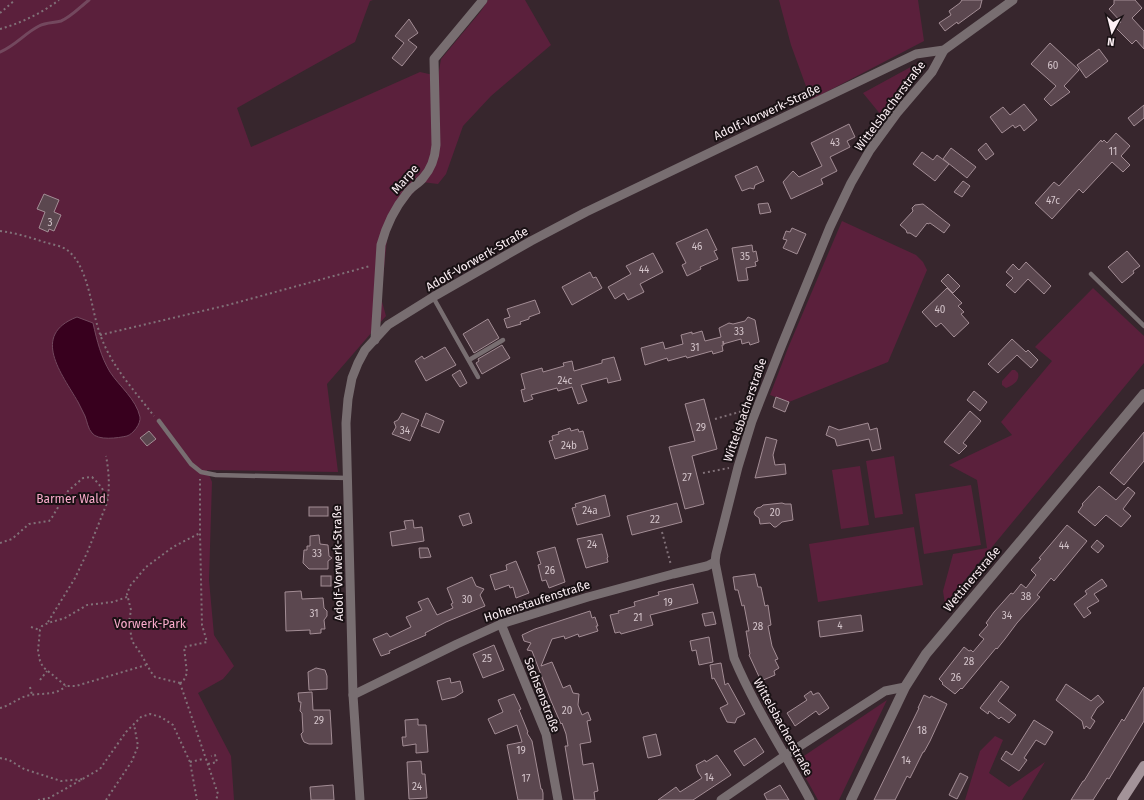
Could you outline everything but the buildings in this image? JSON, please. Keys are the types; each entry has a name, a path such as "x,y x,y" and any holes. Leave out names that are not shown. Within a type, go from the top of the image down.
{"main road":[{"path":"1122,800 1144,766"}],"street":[{"name":"Marpe","path":"375,340 381,245 385,230 391,216 408,192 423,178 435,159 434,59 483,0"},
{"name":"Adolf-Vorwerk-Straße","path":"360,800 353,695 346,423 352,378 365,350 388,325 433,297 531,242 644,184 916,54 944,50 1013,0"},
{"name":"Wittelsbacherstraße","path":"810,800 786,755 767,725 734,658 715,562 716,554 738,467 757,407 830,227 851,183 870,150 897,113 932,72 944,50"},
{"name":"Wettinerstraße","path":"851,800 905,687 926,654 1144,394"},
{"name":"Hohenstaufenstraße","path":"353,695 500,624 588,597 707,566 715,562"},
{"name":"Sachsenstraße","path":"500,624 546,734 558,800"},
{"path":"721,800 786,755 885,691 905,687"}],"lane":[{"path":"1091,274 1144,326"},
{"path":"433,297 478,377"},
{"path":"469,360 503,340"},
{"path":"159,421 191,464 200,472 216,475 348,478"}],"path":[{"path":"0,13 15,0"},
{"path":"0,29 48,9 60,0"},
{"path":"0,230 17,233 67,249 79,264 87,283 100,335 111,358 121,374 159,421"},
{"path":"100,335 228,305 380,264"},
{"path":"715,419 757,407"},
{"path":"48,623 75,578 107,503 109,494 109,475 106,456"},
{"path":"703,473 738,467"},
{"path":"0,543 12,539 30,524 49,521 68,491 83,478 92,477 100,485 105,493 107,503"},
{"path":"180,683 183,682 187,673 184,647 207,642 202,625 200,485"},
{"path":"662,532 673,574"},
{"path":"180,683 155,677 146,665 142,654 131,638 129,622 130,610 127,598 130,586 146,567 173,547 200,533"},
{"path":"127,598 113,602 91,604 65,618 42,626 40,630 38,651 40,661 47,671 66,686 76,686 146,665"},
{"path":"31,627 40,630"},
{"path":"40,680 47,671"},
{"path":"180,683 218,794 216,800"},
{"path":"0,708 20,698 62,691 66,686"},
{"path":"30,687 32,695"},
{"path":"38,800 49,798 85,779 100,769 126,732 143,716 150,714 161,717 173,725 190,762 197,800"},
{"path":"106,800 132,761 138,746 134,724"},
{"path":"208,764 218,762 216,755 211,756"},
{"path":"0,758 9,760 24,769 61,781 85,779"},
{"path":"190,762 203,758"}],"green space":[{"path":"0,0 373,0 370,1 355,42 237,108 251,147 420,72 438,76 441,59 481,11 488,0 525,0 551,45 491,96 463,126 446,174 438,184 422,182 401,207 391,227 387,239 381,298 386,316 327,384 338,472 207,470 212,482 209,580 214,635 234,666 223,679 198,693 231,756 234,800 0,800"},
{"path":"779,0 918,0 924,41 811,100 791,45"},
{"path":"918,63 921,64 920,69 897,94 881,115 863,93"},
{"path":"842,221 916,255 923,262 927,270 888,362 789,402 770,395 788,348"},
{"path":"1093,288 1144,336 1144,363 945,604 943,591 953,554 987,548 977,480 949,465 1012,435 1001,422 1052,361 1035,347"},
{"path":"1012,370 1015,370 1018,373 1018,378 1013,384 1006,388 1002,385 1002,381"},
{"path":"894,456 903,514 875,518 866,461"},
{"path":"860,466 869,525 841,529 832,470"},
{"path":"971,485 981,545 924,554 915,494"},
{"path":"914,527 923,585 818,602 809,544"},
{"path":"887,700 839,800 818,800 798,764 798,760"},
{"path":"995,736 1003,740 989,773 1009,787 1045,762 1022,800 965,800 980,751"}],"shaded area":[{"path":"77,317 93,323 104,361 114,378 135,404 138,411 140,420 138,426 127,436 103,438 95,436 90,429 78,402 58,368 52,344 55,334 63,325"}],"waterway":[{"path":"0,52 39,26 65,19 89,0"}],"park label":[{"name":"Barmer Wald","path":"71,499"},
{"name":"Vorwerk-Park","path":"150,624"}]}
